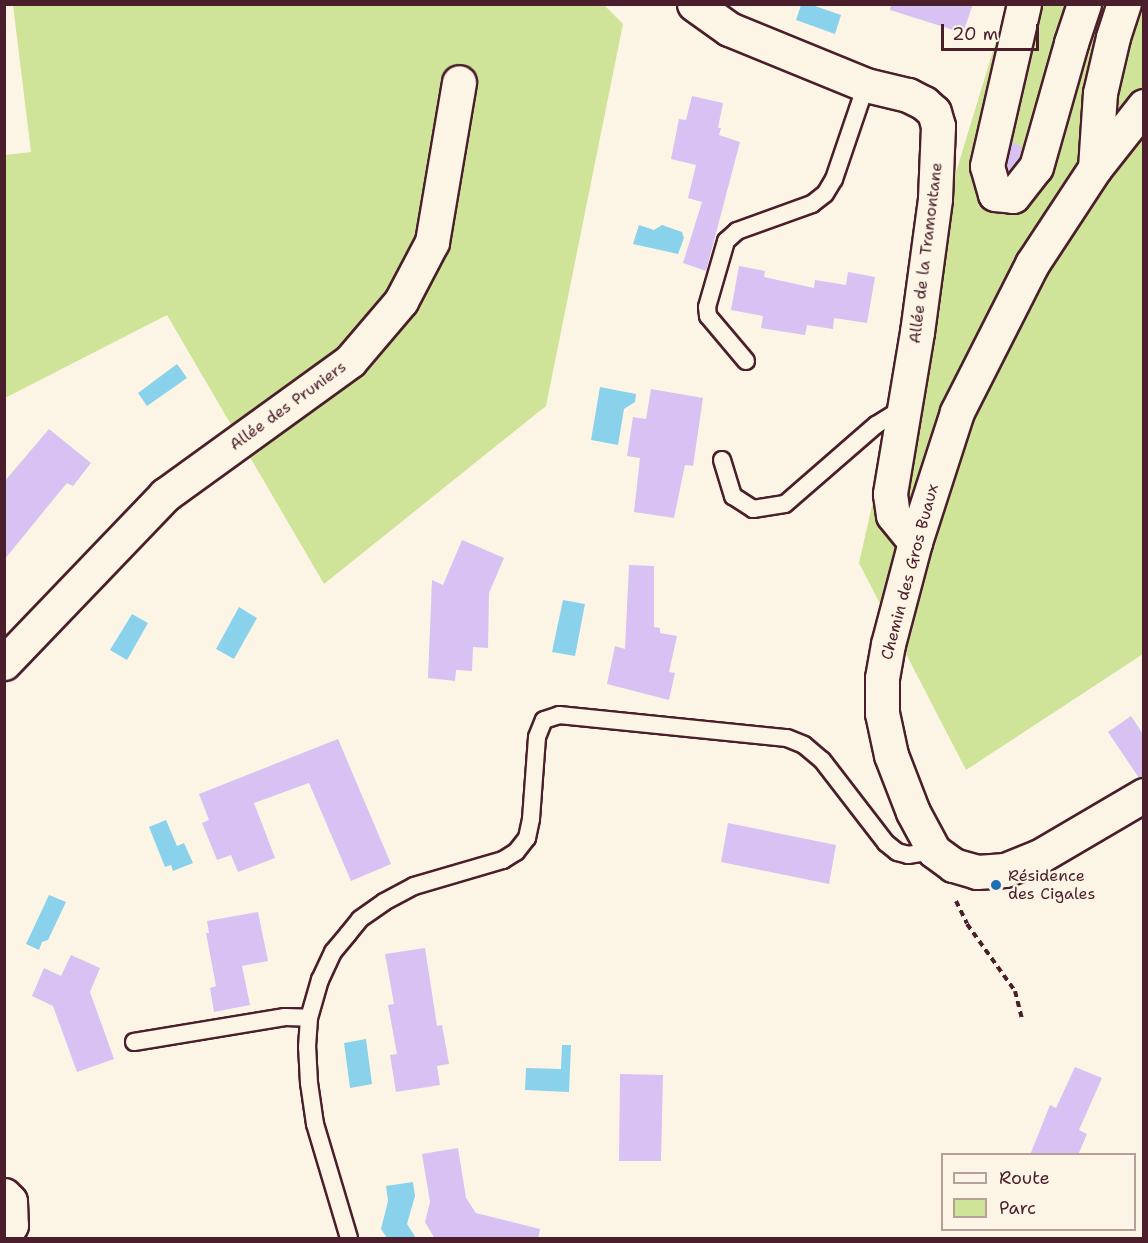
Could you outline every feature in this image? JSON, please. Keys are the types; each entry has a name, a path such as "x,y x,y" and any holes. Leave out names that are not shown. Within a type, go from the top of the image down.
{"street":[{"name":"Allée de la Tramontane","path":"694,4 729,29 866,85 908,95 924,103 934,112 938,126 935,200 890,505 898,524 915,542"},
{"path":"1024,4 987,166 994,194 1014,196 1036,167 1084,4"},
{"path":"1095,168 1100,93 1113,37 1124,4"},
{"name":"Allée des Pruniers","path":"4,663 165,495 350,361 401,301 432,242 459,82"},
{"name":"Chemin des Gros Buaux","path":"944,858 913,812 891,755 882,713 882,678 888,644 915,542 957,412 1032,264 1095,168 1143,106"},
{"path":"944,858 977,872 1005,870 1040,856 1143,795"},
{"path":"4,1195 10,1201 11,1225 4,1236"}],"lane":[{"path":"746,361 708,316 707,307 726,241 737,231 812,204 825,194 834,179 866,85"},
{"path":"722,460 733,496 753,509 785,504 876,425 906,406"},
{"path":"349,1239 315,1124 307,1047 309,1018 320,980 333,952 360,919 384,902 414,886 503,860 521,845 527,838 531,819 537,737 544,720 559,715 787,738 804,745 822,760 886,843 908,855 944,858"},
{"path":"134,1042 285,1017 309,1018"}],"path":[{"path":"944,858 952,892 967,924 1015,991 1022,1020"}],"green space":[{"path":"603,4 623,24 546,406 324,584 167,315 5,398 5,155 31,152 13,5"},
{"path":"1007,5 1143,5 1143,654 966,770 859,563 924,277"}],"water":[{"path":"801,5 812,5 841,15 835,34 796,20"},
{"path":"639,225 654,230 662,225 682,232 684,238 678,254 633,244"},
{"path":"177,364 187,378 147,406 138,393"},
{"path":"600,387 636,394 635,402 624,409 618,445 591,440"},
{"path":"563,600 585,604 575,656 552,652"},
{"path":"239,607 257,618 234,659 216,649"},
{"path":"132,614 148,623 127,660 110,650"},
{"path":"166,820 177,846 184,843 193,863 173,871 171,865 165,867 149,827"},
{"path":"49,895 66,902 48,940 42,942 39,950 26,944"},
{"path":"366,1039 372,1084 350,1088 344,1043"},
{"path":"562,1045 571,1045 569,1092 525,1090 526,1068 561,1069"},
{"path":"413,1182 415,1196 407,1224 416,1238 387,1238 381,1229 388,1201 386,1186"}],"building":[{"path":"891,4 973,4 963,33 890,10"},
{"path":"692,96 723,103 718,128 721,128 719,135 740,142 706,271 683,263 702,202 688,198 696,165 671,159 679,119 686,120"},
{"path":"1012,142 1022,147 1019,158 1008,172 1006,165"},
{"path":"739,266 765,271 764,277 814,288 815,280 846,285 848,272 875,277 867,323 834,318 833,329 807,325 805,335 761,328 763,316 731,310"},
{"path":"651,389 703,398 693,466 685,465 674,518 634,512 640,458 627,456 633,417 646,419"},
{"path":"49,429 91,463 73,486 67,483 4,560 4,482"},
{"path":"462,540 504,558 489,593 488,648 473,647 472,671 456,670 455,681 428,678 432,580 443,585"},
{"path":"629,565 654,566 654,627 660,628 660,633 677,636 669,672 675,673 669,700 607,684 615,646 625,649"},
{"path":"1131,716 1143,734 1143,776 1139,778 1108,732"},
{"path":"338,739 391,864 351,881 309,783 254,803 275,858 238,872 231,855 217,860 202,823 209,820 199,794"},
{"path":"728,823 836,845 829,884 721,862"},
{"path":"258,912 268,961 242,966 250,1005 214,1012 210,988 216,986 206,933 209,933 207,921"},
{"path":"425,948 437,1026 442,1025 449,1064 437,1066 440,1085 396,1092 390,1055 397,1054 388,1005 394,1004 385,954"},
{"path":"71,955 100,968 90,992 114,1059 77,1072 53,1006 32,996 44,968 61,976"},
{"path":"1075,1067 1102,1078 1079,1130 1087,1134 1079,1153 1031,1153 1050,1105 1056,1108"},
{"path":"620,1074 663,1075 661,1161 619,1161"},
{"path":"458,1148 466,1198 476,1213 540,1229 538,1239 435,1239 425,1222 430,1202 422,1154"}],"place":[{"name":"Résidence des Cigales","path":"996,885"}]}
